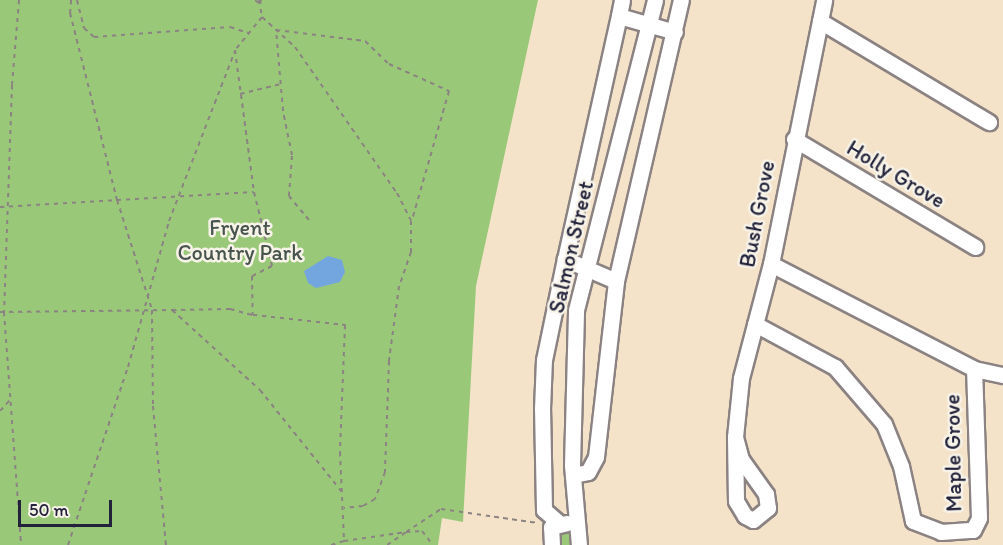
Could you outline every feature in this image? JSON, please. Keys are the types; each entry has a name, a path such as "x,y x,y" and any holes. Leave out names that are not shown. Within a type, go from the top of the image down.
{"street":[{"path":"552,545 555,525 544,510 542,409 544,360 622,0"},
{"name":"Salmon Street","path":"579,545 573,475 576,310 655,0"},
{"path":"573,475 588,472 596,457 616,281 681,0"},
{"name":"Bush Grove","path":"735,437 741,459 766,494 768,508 753,520 745,516 736,501 735,437 741,378 771,264 794,139 824,0"},
{"path":"619,16 675,32"},
{"path":"820,21 989,122"},
{"name":"Holly Grove","path":"794,139 975,247"},
{"path":"565,259 616,281"},
{"name":"Maple Grove","path":"771,264 974,369 1003,375"},
{"name":"Maple Grove","path":"755,324 835,367 884,424 901,466 913,521 941,532 973,531 979,518 974,369"},
{"path":"555,525 578,524"}],"path":[{"path":"19,0 2,312 11,399 21,545"},
{"path":"71,0 70,13 117,200 152,310 153,406 166,545"},
{"path":"77,0 84,28 94,37 230,27 249,33"},
{"path":"259,1 262,17 295,47 397,193 411,221"},
{"path":"68,545 145,310 178,196 235,50 262,17"},
{"path":"276,30 281,84 292,155 289,196 309,220"},
{"path":"276,30 365,40 389,64 449,91 411,221 411,252 399,286 389,361 383,479 375,499 363,506 343,508"},
{"path":"235,50 254,192 272,266 252,276 253,315"},
{"path":"240,94 281,84"},
{"path":"0,207 254,192"},
{"path":"2,312 230,309 253,315 345,325 342,492 344,541"},
{"path":"171,310 260,390 342,492"},
{"path":"0,411 11,399"},
{"path":"387,545 441,509 555,525"},
{"path":"331,545 344,541 422,531 433,545"}],"green space":[{"name":"Fryent Country Park","path":"0,0 538,0 476,286 463,522 442,518 438,545 0,545"},
{"path":"558,530 569,530 573,545 559,545"}],"water":[{"path":"328,256 342,260 345,272 340,282 316,288 308,283 304,271"}]}
